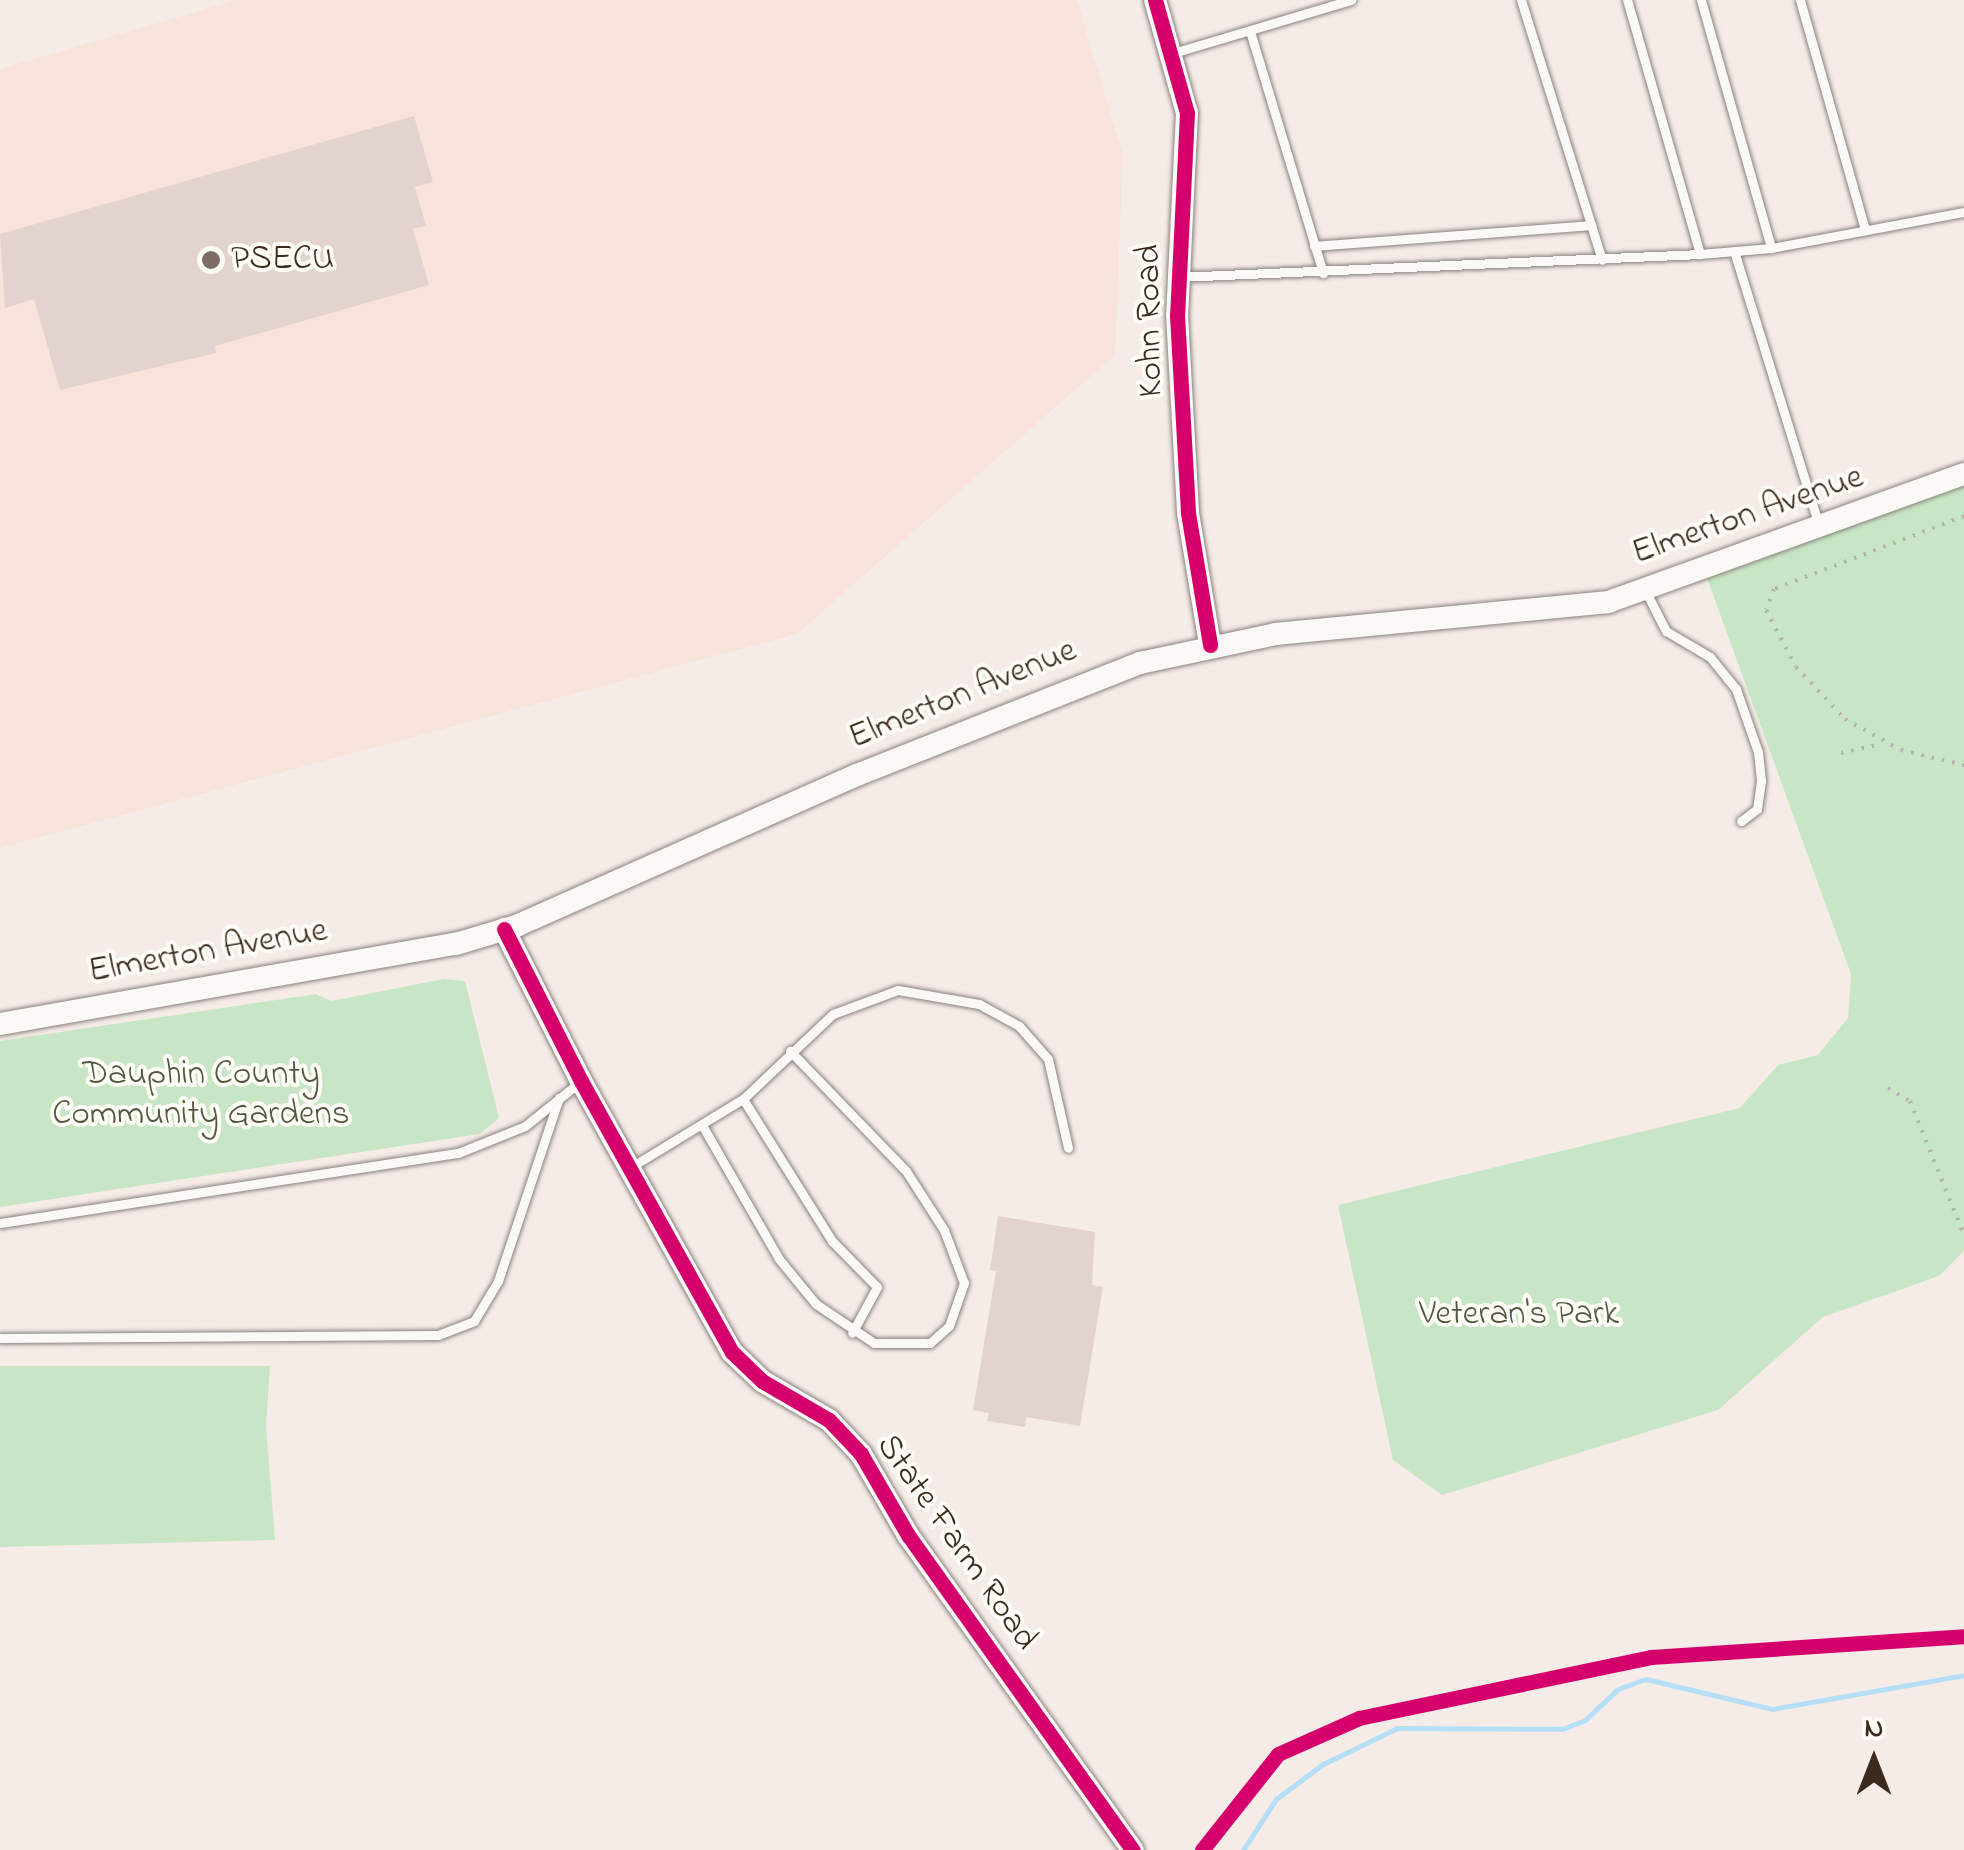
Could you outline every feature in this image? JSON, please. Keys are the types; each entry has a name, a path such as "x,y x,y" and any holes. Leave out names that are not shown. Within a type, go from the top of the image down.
{"main road":[{"name":"Kohn Road","path":"1155,0 1173,53 1187,136 1175,277 1188,513 1210,644"},
{"name":"Elmerton Avenue","path":"0,1024 456,944 504,928 1032,703 1210,644 1608,602 1820,530 1964,474"},
{"name":"State Farm Road","path":"504,928 581,1082 732,1352 762,1381 829,1420 861,1454 908,1534 1133,1850"}],"lane":[{"path":"1173,53 1352,0"},
{"path":"1522,0 1602,260"},
{"path":"1628,0 1700,254"},
{"path":"1700,0 1771,248"},
{"path":"1800,0 1864,230"},
{"path":"1250,31 1323,274"},
{"path":"1175,277 1323,274 1700,254 1771,248 1964,212"},
{"path":"1314,246 1591,225"},
{"path":"1734,251 1820,530"},
{"path":"1645,589 1666,630 1710,658 1736,689 1758,752 1761,781 1756,809 1741,821"},
{"path":"630,1167 743,1098 833,1014 898,990 980,1004 1019,1026 1048,1059 1068,1148"},
{"path":"702,1125 779,1259 816,1304 852,1333 874,1344 930,1343 949,1326 964,1283 944,1230 906,1171 790,1051"},
{"path":"0,1223 458,1153 524,1126 581,1082"},
{"path":"0,1338 438,1334 474,1320 498,1282 559,1098"},
{"path":"743,1098 832,1241 877,1287 852,1333"}],"path":[{"path":"1964,516 1774,589 1768,599 1785,651 1812,687 1886,744 1964,765"},
{"path":"1841,753 1886,744"},
{"path":"1888,1088 1910,1101 1964,1235"}],"shaded area":[{"path":"236,0 1077,0 1123,155 1115,355 797,634 0,848 0,69"}],"green space":[{"name":"Veteran's Park","path":"1964,483 1964,1251 1939,1276 1823,1317 1718,1410 1442,1495 1393,1460 1338,1205 1740,1108 1778,1065 1818,1055 1848,1018 1851,974 1707,578"},
{"name":"Dauphin County Community Gardens","path":"444,979 465,981 499,1118 480,1134 0,1207 0,1041 316,994 331,1001"},
{"path":"0,1366 270,1366 266,1426 275,1540 0,1547"}],"building":[{"name":"PSECU","path":"414,116 433,182 415,187 426,226 413,229 429,285 215,346 216,353 60,390 34,299 5,308 0,234"},
{"path":"998,1216 1095,1232 1092,1285 1103,1287 1080,1426 1026,1417 1025,1427 987,1421 989,1413 973,1410 996,1271 990,1270"}],"waterway":[{"path":"1243,1850 1276,1799 1323,1764 1397,1728 1562,1729 1585,1720 1618,1689 1646,1679 1772,1709 1964,1675"}],"cycle path":[{"path":"1155,0 1187,113 1177,315 1188,513 1210,645"},
{"path":"504,929 581,1081 732,1352 762,1381 829,1420 861,1454 908,1535 1133,1850"},
{"path":"1202,1850 1278,1754 1359,1718 1651,1657 1964,1636"}],"place":[{"name":"PSECU","path":"211,260"}]}
